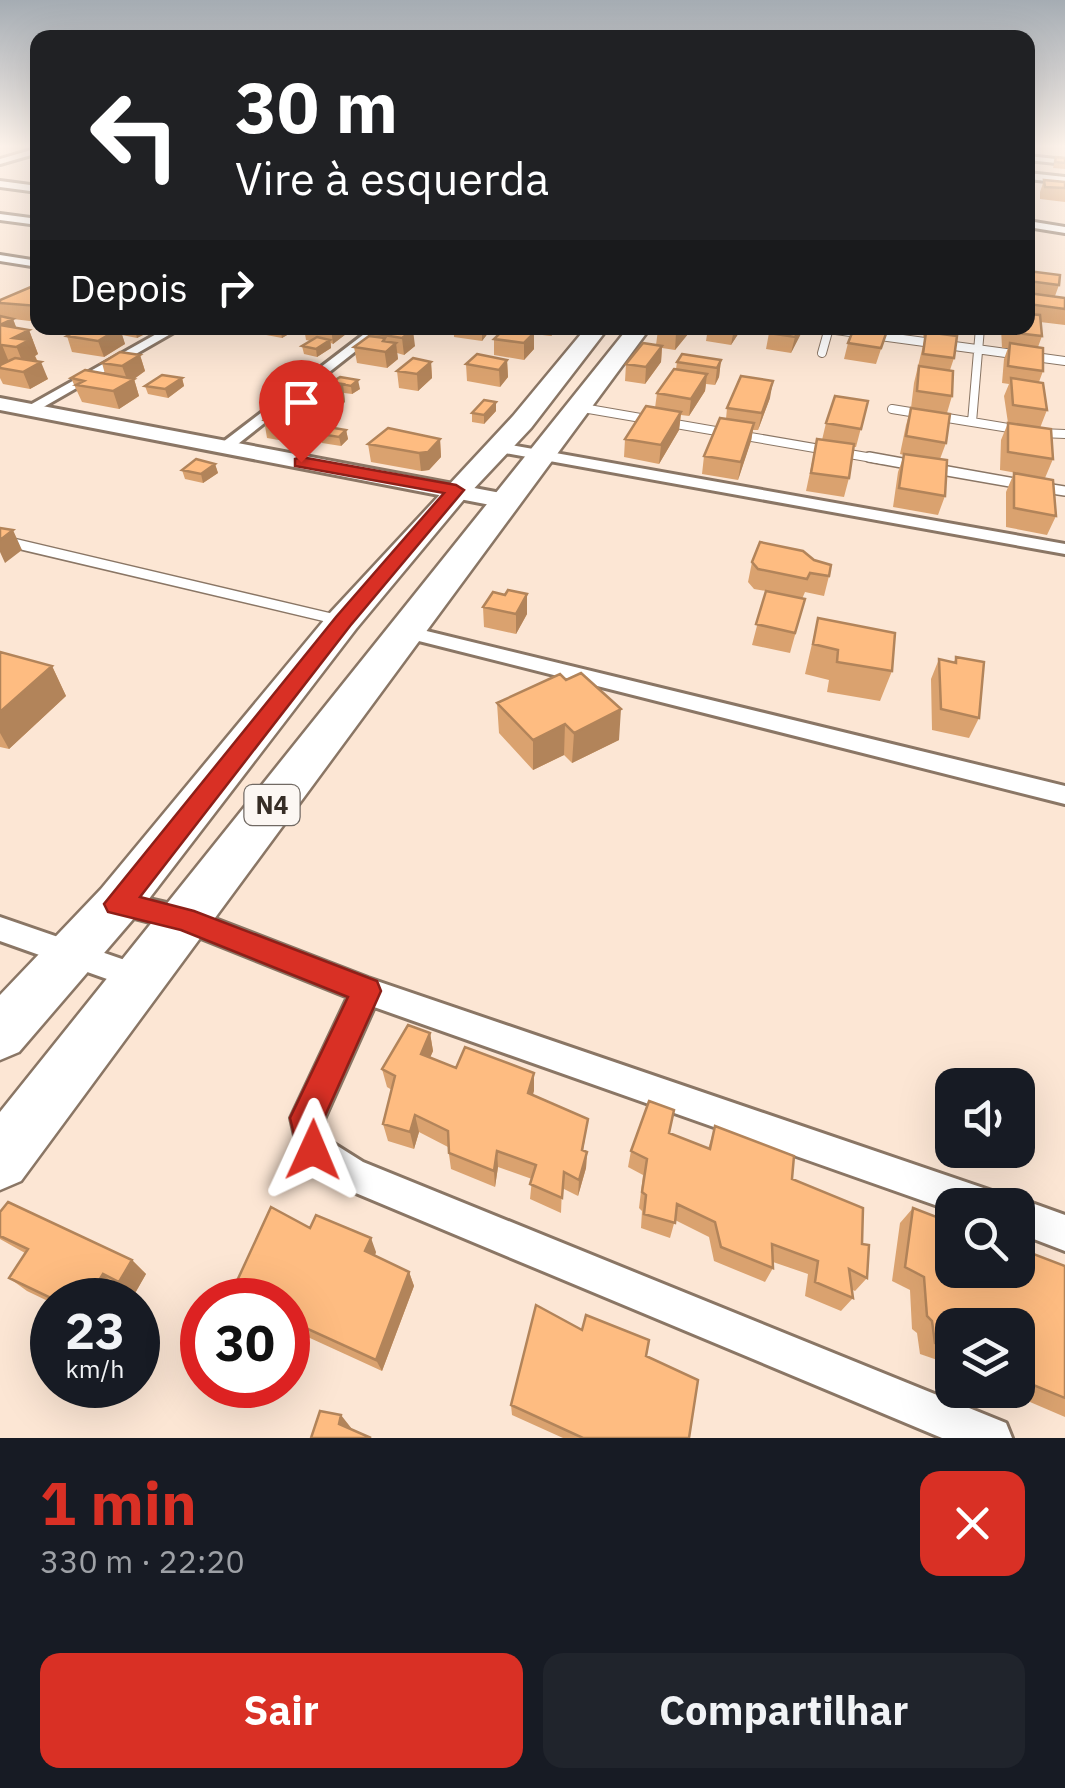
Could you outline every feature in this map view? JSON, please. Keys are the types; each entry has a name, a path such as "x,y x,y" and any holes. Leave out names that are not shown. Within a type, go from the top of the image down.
{"highway":[{"name":"N4","path":"0,1160 506,501 519,452 593,335"},
{"name":"N4","path":"0,1034 118,904 343,621 456,490 519,452 577,407 634,335"}],"street":[{"path":"0,218 30,221"},
{"path":"1035,225 1065,230"},
{"path":"0,258 30,263"},
{"path":"28,410 162,335"},
{"path":"224,448 370,335"},
{"path":"0,404 506,501"},
{"path":"519,452 1065,549"},
{"path":"406,632 1065,795"},
{"path":"118,904 184,919 366,991 937,1188"},
{"path":"0,930 138,976"},
{"path":"366,991 307,1118 313,1150 351,1174 991,1438"},
{"path":"1035,1222 1065,1233"}],"lane":[{"path":"822,354 826,335"},
{"path":"880,335 1065,361"},
{"path":"972,422 979,335"},
{"path":"577,407 1065,491"},
{"path":"892,409 1065,434"},
{"path":"0,540 343,621"}],"building":[{"path":"1035,272 1060,275 1059,285 1035,282"},
{"path":"30,287 30,305 0,300"},
{"path":"1035,294 1065,298 1065,309 1035,305"},
{"path":"1035,315 1040,315 1042,336 1034,335"},
{"path":"0,325 29,330 13,338 29,340 16,347 0,346"},
{"path":"69,335 108,335 98,341"},
{"path":"498,335 532,335 524,343 494,339"},
{"path":"851,335 886,335 881,348 848,343"},
{"path":"926,335 957,336 954,358 923,354"},
{"path":"369,336 396,343 386,352 354,347"},
{"path":"317,337 330,340 316,349 302,346"},
{"path":"643,343 662,346 646,367 626,364"},
{"path":"1010,343 1043,348 1043,371 1008,366"},
{"path":"120,352 140,355 122,366 102,363"},
{"path":"477,354 507,360 499,370 466,364"},
{"path":"682,354 721,360 717,368 677,362"},
{"path":"15,358 41,362 23,372 0,368"},
{"path":"413,358 431,362 417,374 397,371"},
{"path":"919,366 953,371 952,396 917,391"},
{"path":"674,369 707,374 691,399 657,393"},
{"path":"85,370 134,379 113,391 76,385 84,381 71,378"},
{"path":"162,375 182,378 165,389 145,386"},
{"path":"741,376 773,381 762,413 727,408"},
{"path":"340,377 358,380 351,386 332,382"},
{"path":"1011,378 1043,383 1047,410 1013,405"},
{"path":"308,379 343,384 328,395 295,389"},
{"path":"309,395 335,399 324,409 295,405"},
{"path":"835,396 868,401 861,429 826,423"},
{"path":"484,400 496,402 484,415 472,413"},
{"path":"646,406 681,412 661,445 625,439"},
{"path":"911,408 950,414 946,443 906,436"},
{"path":"274,411 309,418 299,426 264,420"},
{"path":"720,418 754,423 741,462 704,456"},
{"path":"1008,423 1051,429 1053,459 1008,452"},
{"path":"328,427 346,430 339,437 320,434"},
{"path":"388,428 440,439 428,452 419,453 368,444"},
{"path":"817,439 854,444 849,478 811,473"},
{"path":"904,454 947,460 945,496 899,488"},
{"path":"196,459 215,464 201,474 182,470"},
{"path":"1014,473 1053,480 1056,516 1014,508"},
{"path":"0,528 13,530 0,540"},
{"path":"760,542 803,551 814,560 831,565 829,576 810,573 807,579 758,569 752,562"},
{"path":"508,590 527,594 516,614 483,607 493,592 505,595"},
{"path":"766,591 805,599 795,633 756,624"},
{"path":"818,618 895,633 892,671 837,662 838,650 813,644"},
{"path":"0,652 52,666 0,712"},
{"path":"956,657 984,662 979,718 941,709 939,659 956,663"},
{"path":"581,673 621,709 574,733 565,724 533,740 497,703 560,674 566,680"},
{"path":"408,1025 430,1033 421,1054 456,1068 465,1047 534,1073 528,1093 588,1119 582,1150 587,1152 579,1180 564,1172 562,1198 530,1184 536,1165 497,1151 494,1171 449,1153 448,1131 415,1115 410,1132 383,1124 395,1076 382,1069"},
{"path":"649,1101 674,1110 669,1133 710,1149 715,1126 794,1156 792,1179 863,1208 862,1244 869,1245 867,1278 849,1269 853,1298 815,1282 818,1261 772,1244 773,1268 721,1247 715,1222 677,1204 675,1223 644,1214 646,1195 642,1192 647,1159 631,1151"},
{"path":"8,1202 132,1260 121,1278 103,1274 101,1278 30,1278 30,1288 9,1278 28,1249 0,1236 0,1212"},
{"path":"271,1207 310,1228 316,1215 371,1238 365,1251 409,1272 376,1360 310,1330 310,1278 238,1278"},
{"path":"913,1208 935,1216 935,1288 1035,1288 1035,1255 1065,1266 1065,1398 1035,1386 1035,1308 935,1308 935,1343 932,1321 927,1316 924,1277 905,1267"},
{"path":"536,1305 582,1330 586,1315 649,1340 646,1356 698,1380 689,1438 583,1438 511,1405"},
{"path":"320,1411 341,1415 339,1424 371,1438 311,1438"}],"route":[{"path":"301,462 456,490 343,621 118,904 184,919 366,991 307,1118 313,1150"}]}
